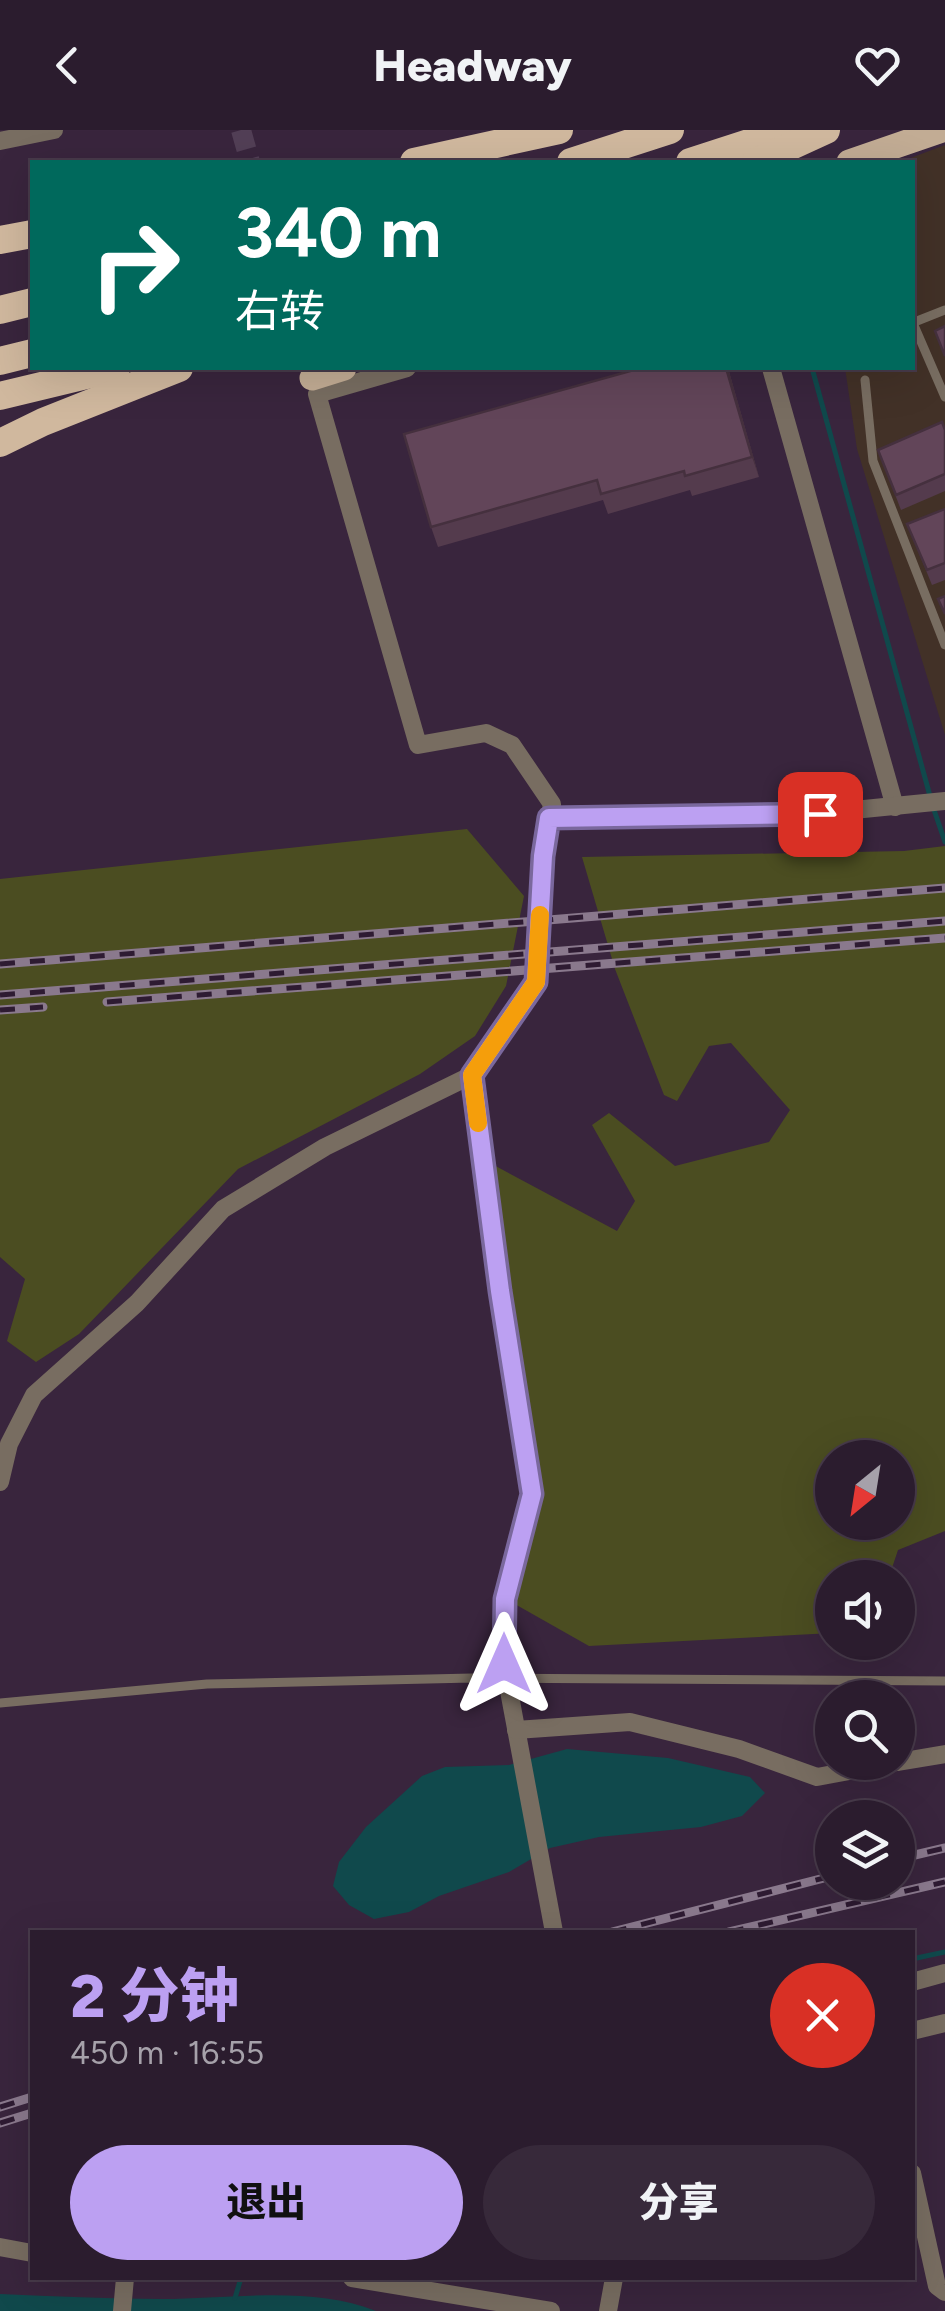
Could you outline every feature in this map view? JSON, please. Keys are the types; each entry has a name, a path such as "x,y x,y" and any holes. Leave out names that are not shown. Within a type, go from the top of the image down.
{"highway":[{"path":"577,160 670,130"},
{"path":"696,160 789,130"},
{"path":"760,160 826,130"},
{"path":"423,160 550,132"},
{"path":"0,229 30,231"},
{"path":"0,240 30,232"},
{"path":"0,310 30,302"},
{"path":"0,361 30,354"},
{"path":"0,396 108,370"},
{"path":"0,443 174,370"}],"main road":[{"path":"854,160 942,130"},
{"path":"314,386 341,370"}],"street":[{"path":"0,141 54,130"},
{"path":"0,1482 9,1444 34,1396 138,1303 222,1210 324,1147 472,1075 536,982 543,856 552,804 512,745 486,733 418,746 314,386 396,370"},
{"path":"772,370 895,807"},
{"path":"549,818 782,816 945,801"},
{"path":"472,1075 532,1494 505,1599 504,1664 554,1930"},
{"path":"516,1730 630,1722 739,1749 815,1776"},
{"path":"915,1759 945,1754"},
{"path":"915,1981 945,1973"},
{"path":"915,2030 945,2023"},
{"path":"915,2186 936,2286 945,2292"},
{"path":"0,2247 30,2253"},
{"path":"122,2311 125,2280"},
{"path":"364,2280 551,2311"},
{"path":"608,2311 614,2280"}],"lane":[{"path":"915,322 945,310"},
{"path":"915,328 945,397"},
{"path":"865,380 874,461 945,645"},
{"path":"901,533 916,527"},
{"path":"931,608 945,602"},
{"path":"0,1703 207,1684 472,1678 945,1681"}],"shaded area":[{"path":"945,145 945,735 857,449 845,370 915,370 915,160 905,160"},
{"path":"467,829 524,896 506,986 475,1036 420,1074 238,1169 79,1334 36,1362 7,1341 25,1279 0,1257 0,879"},
{"path":"945,846 945,1531 898,1550 895,1560 815,1560 815,1634 589,1646 513,1603 540,1494 490,1163 617,1231 635,1201 592,1125 609,1113 675,1166 769,1142 790,1110 731,1043 709,1046 677,1101 664,1095 615,969 582,857 904,851"},
{"path":"567,1749 668,1758 750,1777 765,1793 742,1816 701,1827 599,1837 550,1848 509,1872 439,1896 409,1912 374,1919 349,1905 333,1886 339,1862 366,1827 422,1776 445,1767 509,1765"},
{"path":"0,2294 162,2299 298,2296 351,2303 376,2311 0,2311"}],"building":[{"path":"945,326 945,356 935,331"},
{"path":"634,370 727,370 752,457 601,494 597,480 431,527 404,434"},
{"path":"942,422 945,474 896,495 878,450"},
{"path":"945,509 945,563 927,570 907,524"},
{"path":"945,596 945,614 938,599"}],"waterway":[{"path":"813,370 930,796"},
{"path":"933,807 945,842"},
{"path":"915,1958 945,1952"},
{"path":"235,2298 240,2280"}],"tunnel":[{"path":"241,130 249,160"}],"railway":[{"path":"0,964 945,888"},
{"path":"0,995 945,921"},
{"path":"107,1002 945,938"},
{"path":"0,1010 43,1007"},
{"path":"915,1855 945,1848"},
{"path":"620,1930 815,1880"},
{"path":"738,1930 945,1882"},
{"path":"0,2107 30,2098"},
{"path":"0,2123 30,2114"}],"slow traffic":[{"path":"478,1123 472,1075 536,982 540,915"}],"route":[{"path":"504,1664 505,1599 532,1494 472,1075 536,982 549,818 820,814"}]}
